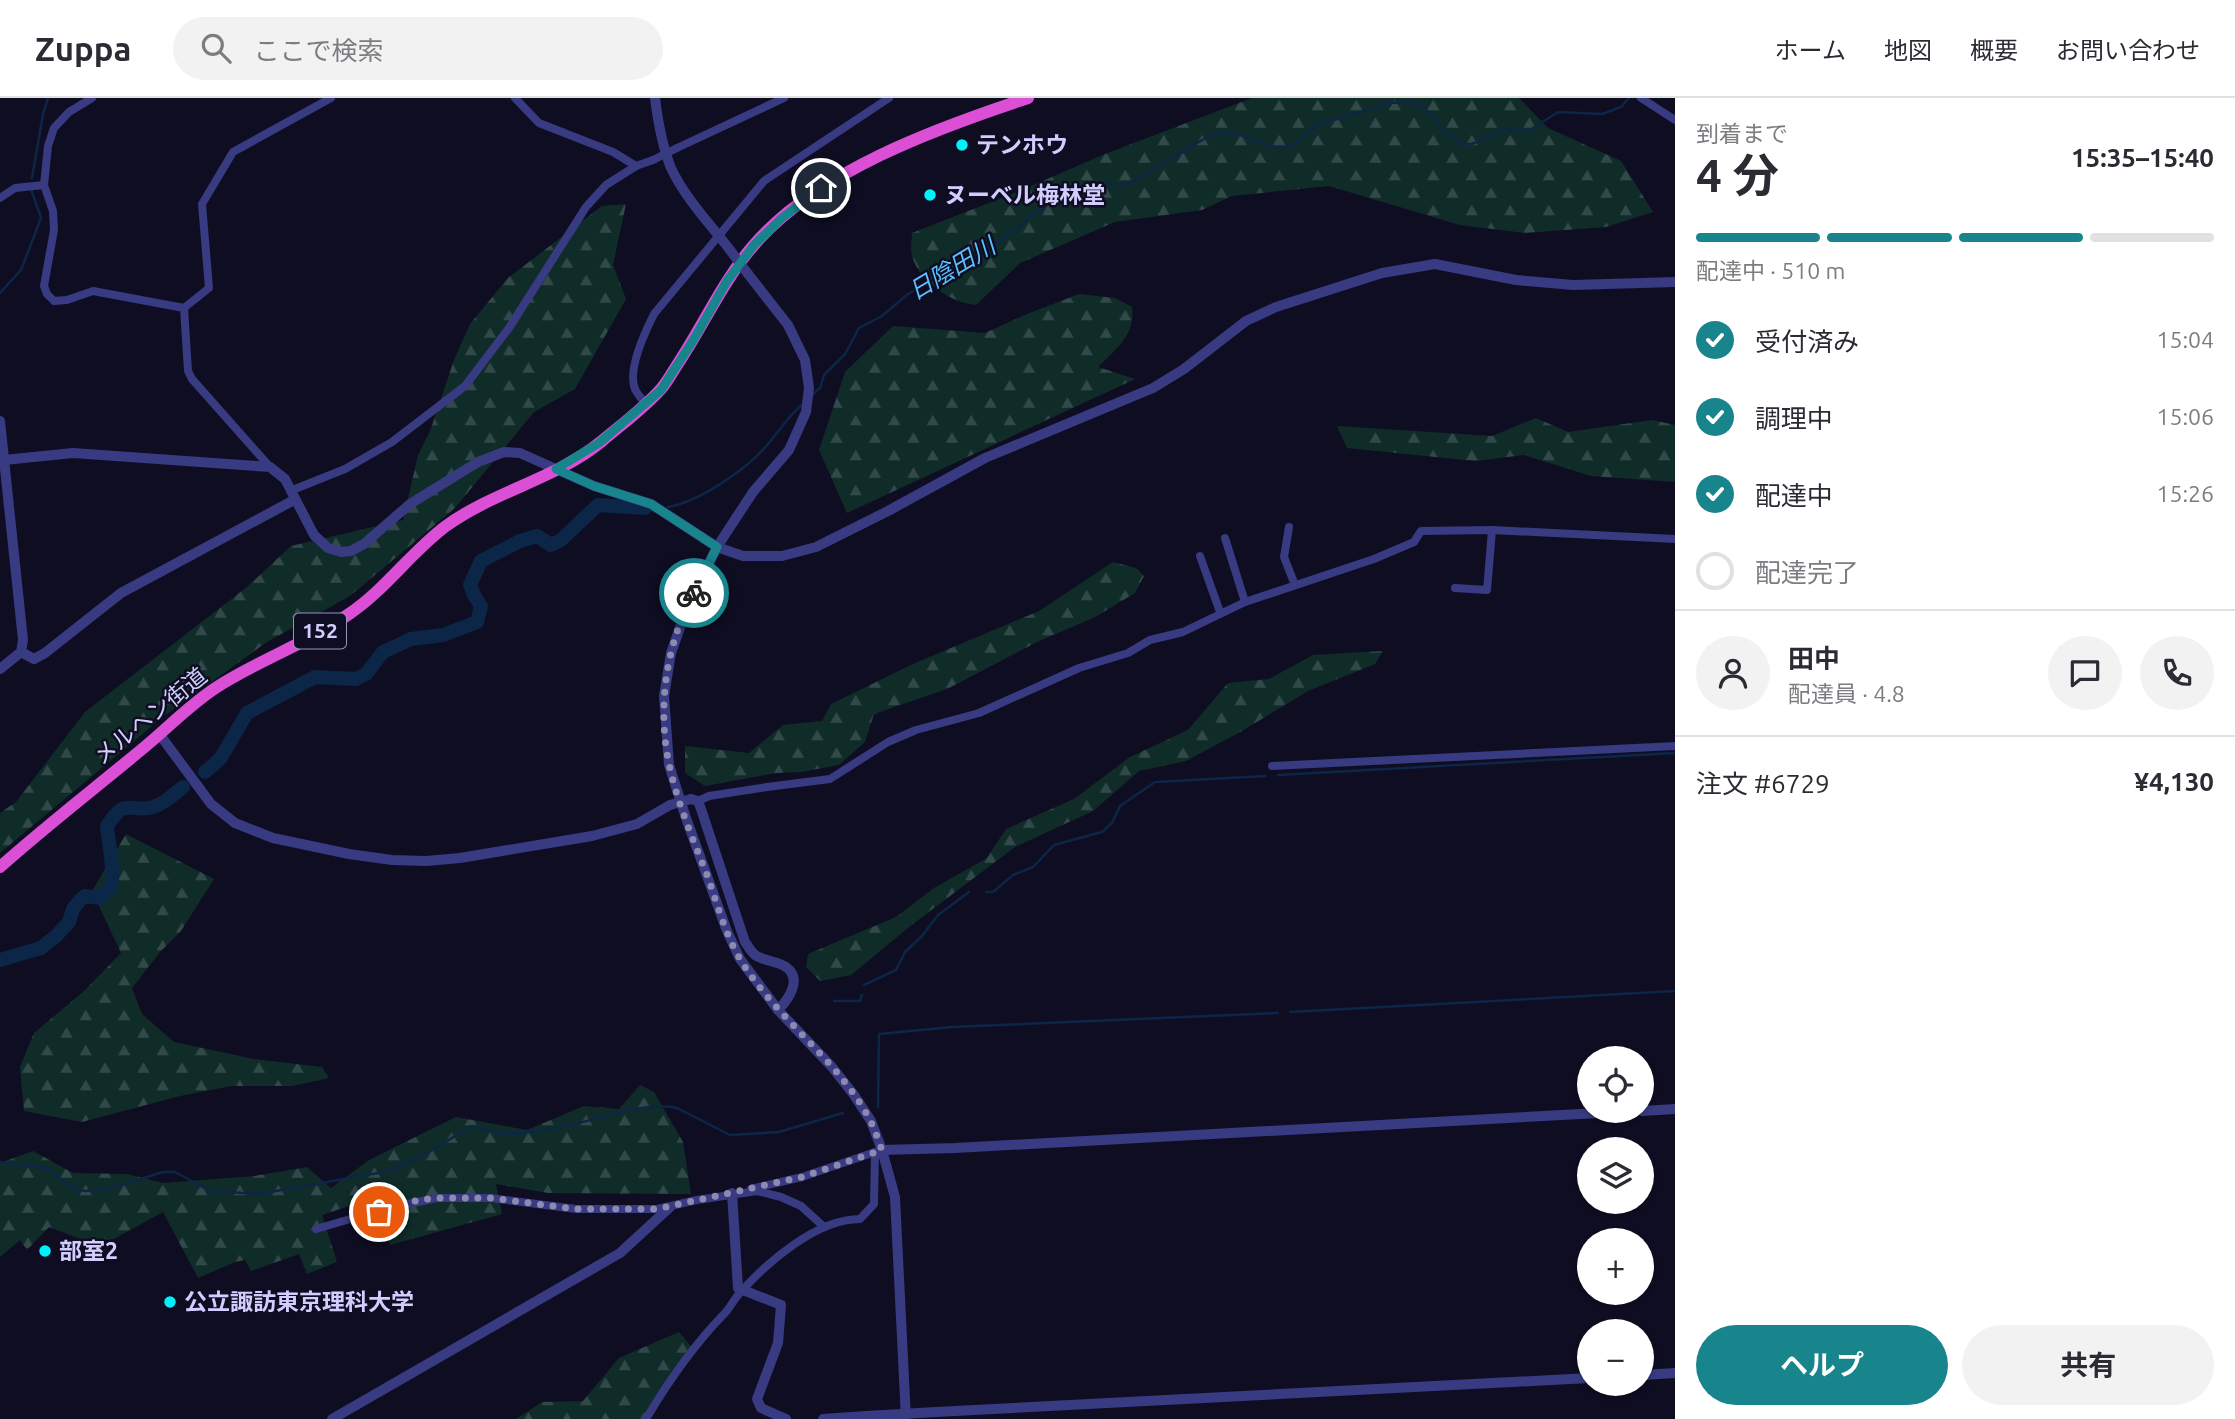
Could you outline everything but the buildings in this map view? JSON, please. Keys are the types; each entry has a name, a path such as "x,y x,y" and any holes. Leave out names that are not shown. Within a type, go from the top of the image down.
{"highway":[{"name":"メルヘン街道","path":"0,867 51,821 160,735 190,706 216,688 349,614 382,588 445,527 556,469 599,443 661,390 727,281 754,245 801,202 837,177 896,149 965,119 1028,98"}],"street":[{"path":"92,98 69,112 54,128 48,146 44,185 53,211 54,230 44,286 47,294 54,301 93,292 184,308 209,288 202,204 233,152 331,98"},
{"path":"515,98 539,123 613,152 636,166"},
{"path":"655,98 657,121 671,167 680,184 788,325 805,360 809,388 806,412 789,450 753,492 717,547 688,605 671,653 664,696 669,765 727,931 740,959 778,1010 832,1067 871,1121 895,1197 906,1419"},
{"path":"21,652 34,659 45,653 121,593 292,495 345,470 392,442 465,386 509,328 586,207 606,185 636,166 784,98"},
{"path":"645,403 634,387 635,364 643,336 654,314 764,181 889,98"},
{"path":"1641,98 1675,120"},
{"path":"0,198 15,188 44,185"},
{"path":"184,308 188,371 192,379 270,467 285,479 314,535 328,548 341,552 351,551 364,544 410,504 478,462 504,452 520,453 594,486 651,504 717,547 743,556 760,557 782,556 816,547 985,458 1153,388 1184,369 1246,321 1276,307 1382,273 1435,264 1516,280 1573,285 1675,282"},
{"path":"0,421 23,640 21,652 0,669"},
{"path":"4,460 73,453 270,467"},
{"path":"1289,527 1284,557 1295,584"},
{"path":"160,735 211,804 235,823 273,838 370,857 426,861 508,851 592,836 637,824 670,805 709,796 831,779 888,741 916,730 979,713 1079,668 1128,653 1150,640 1182,632 1245,602 1374,559 1414,542 1421,531 1492,530 1675,539"},
{"path":"1455,588 1487,590 1492,530"},
{"path":"1225,538 1245,602"},
{"path":"1200,556 1220,612"},
{"path":"1272,766 1675,746"},
{"path":"694,800 745,942 753,954 786,968 792,975 790,997 778,1010"},
{"path":"1654,1110 1675,1109"},
{"path":"316,1229 388,1208 437,1198 491,1198 576,1209 657,1209 802,1177 879,1151 1577,1114"},
{"path":"646,1419 696,1344 771,1262 823,1226 860,1219 874,1204 879,1151"},
{"path":"732,1193 757,1191 781,1197 801,1206 823,1226"},
{"path":"732,1193 738,1288 781,1306 778,1343 757,1399 761,1408 786,1419"},
{"path":"332,1419 620,1253 670,1207"},
{"path":"1654,1374 1675,1373"},
{"path":"823,1419 1577,1379"}],"green space":[{"path":"1252,98 1519,98 1548,128 1621,161 1653,212 1606,227 1525,233 1460,225 1329,186 1232,196 1202,210 1115,222 1020,263 976,305 956,300 937,290 916,266 911,253 912,233 1105,154"},
{"path":"626,204 613,265 626,299 575,389 534,412 455,508 350,596 267,642 164,716 0,853 0,813 16,802 85,712 247,587 291,546 403,520 418,455 430,431 454,360 470,324 508,278 602,206"},
{"path":"1079,294 1115,298 1132,307 1131,326 1127,334 1098,367 1135,379 847,513 819,450 845,372 893,326 985,333"},
{"path":"1536,418 1568,432 1652,420 1675,425 1675,482 1591,476 1524,455 1475,461 1347,448 1337,426 1492,436"},
{"path":"1113,562 1136,568 1144,576 1135,593 1095,617 1037,642 947,689 874,714 865,742 839,765 705,786 685,773 685,746 749,753 783,725 822,721 831,704 913,664 1039,611"},
{"path":"1383,651 1375,664 1308,691 1186,761 1139,771 1093,811 1015,847 909,927 851,975 820,981 806,967 808,954 896,917 934,888 987,858 1006,829 1074,799 1130,757 1188,730 1228,683 1269,679 1313,655"},
{"path":"126,834 214,879 181,931 160,952 132,988 142,1014 174,1042 254,1059 322,1067 329,1078 292,1086 231,1086 180,1096 82,1122 24,1111 20,1067 34,1033 83,992 121,953 92,891"},
{"path":"640,1085 654,1092 683,1142 691,1194 548,1193 496,1184 502,1214 390,1245 370,1199 322,1215 337,1262 307,1274 299,1254 251,1271 245,1260 235,1262 198,1278 163,1212 114,1239 88,1242 49,1227 27,1250 20,1240 0,1257 0,1163 33,1151 73,1173 127,1174 163,1183 254,1176 307,1167 331,1188 369,1160 456,1117 527,1130 584,1106 619,1109"},
{"path":"679,1332 694,1350 643,1419 516,1419 542,1402 583,1401 619,1358"}],"waterway":[{"path":"32,178 48,98"},
{"name":"日陰田川","path":"811,396 820,388 824,375 845,354 859,328 882,316 908,294 950,270 962,268 977,259 1048,203 1075,188 1092,183 1124,185 1209,136 1220,133 1237,134 1265,145 1291,147 1317,125 1391,103 1410,102 1426,110 1447,134 1461,144 1472,144 1504,129 1527,132 1558,112 1602,114 1621,107 1629,98"},
{"path":"0,293 21,270 41,218 31,189"},
{"name":"日陰田川","path":"668,507 695,498 736,473 759,454 804,403"},
{"name":"日陰田川","path":"205,772 220,759 247,713 315,677 356,679 366,674 383,652 411,639 443,635 477,622 481,606 470,585 481,561 520,541 537,536 551,545 561,540 598,505 645,508"},
{"path":"1278,775 1675,753"},
{"path":"986,892 993,892 1013,875 1033,867 1054,845 1102,832 1112,823 1120,806 1155,782 1266,776"},
{"name":"日陰田川","path":"0,960 41,948 69,922 73,909 80,900 85,896 100,898 109,890 112,868 107,826 118,812 126,808 154,807 183,787"},
{"path":"864,985 896,970 905,952 938,915 969,892"},
{"path":"1290,1012 1675,991"},
{"path":"834,1001 860,1001 862,995"},
{"path":"878,1107 879,1034 952,1027 1278,1013"},
{"path":"0,1162 47,1168 73,1188 85,1191 109,1189 163,1172 175,1172 210,1191 259,1194 389,1171 422,1156 472,1126 509,1134 560,1128 630,1110 663,1106 677,1108 730,1135 779,1132 843,1113"}],"way so far":[{"path":"379,1212 418,1200 437,1198 491,1198 576,1209 657,1209 802,1177 882,1150 871,1121 854,1095 832,1067 778,1010 740,959 727,931 686,818 669,765 664,696 671,653 694,593"}],"place":[{"name":"テンホウ","path":"962,145"},
{"name":"ヌーベル梅林堂","path":"930,195"},
{"name":"部室2","path":"45,1251"},
{"name":"公立諏訪東京理科大学","path":"170,1302"}],"route":[{"path":"694,593 717,547 651,504 577,480 556,469 599,443 661,390 727,281 754,245 782,218 821,188"}]}
